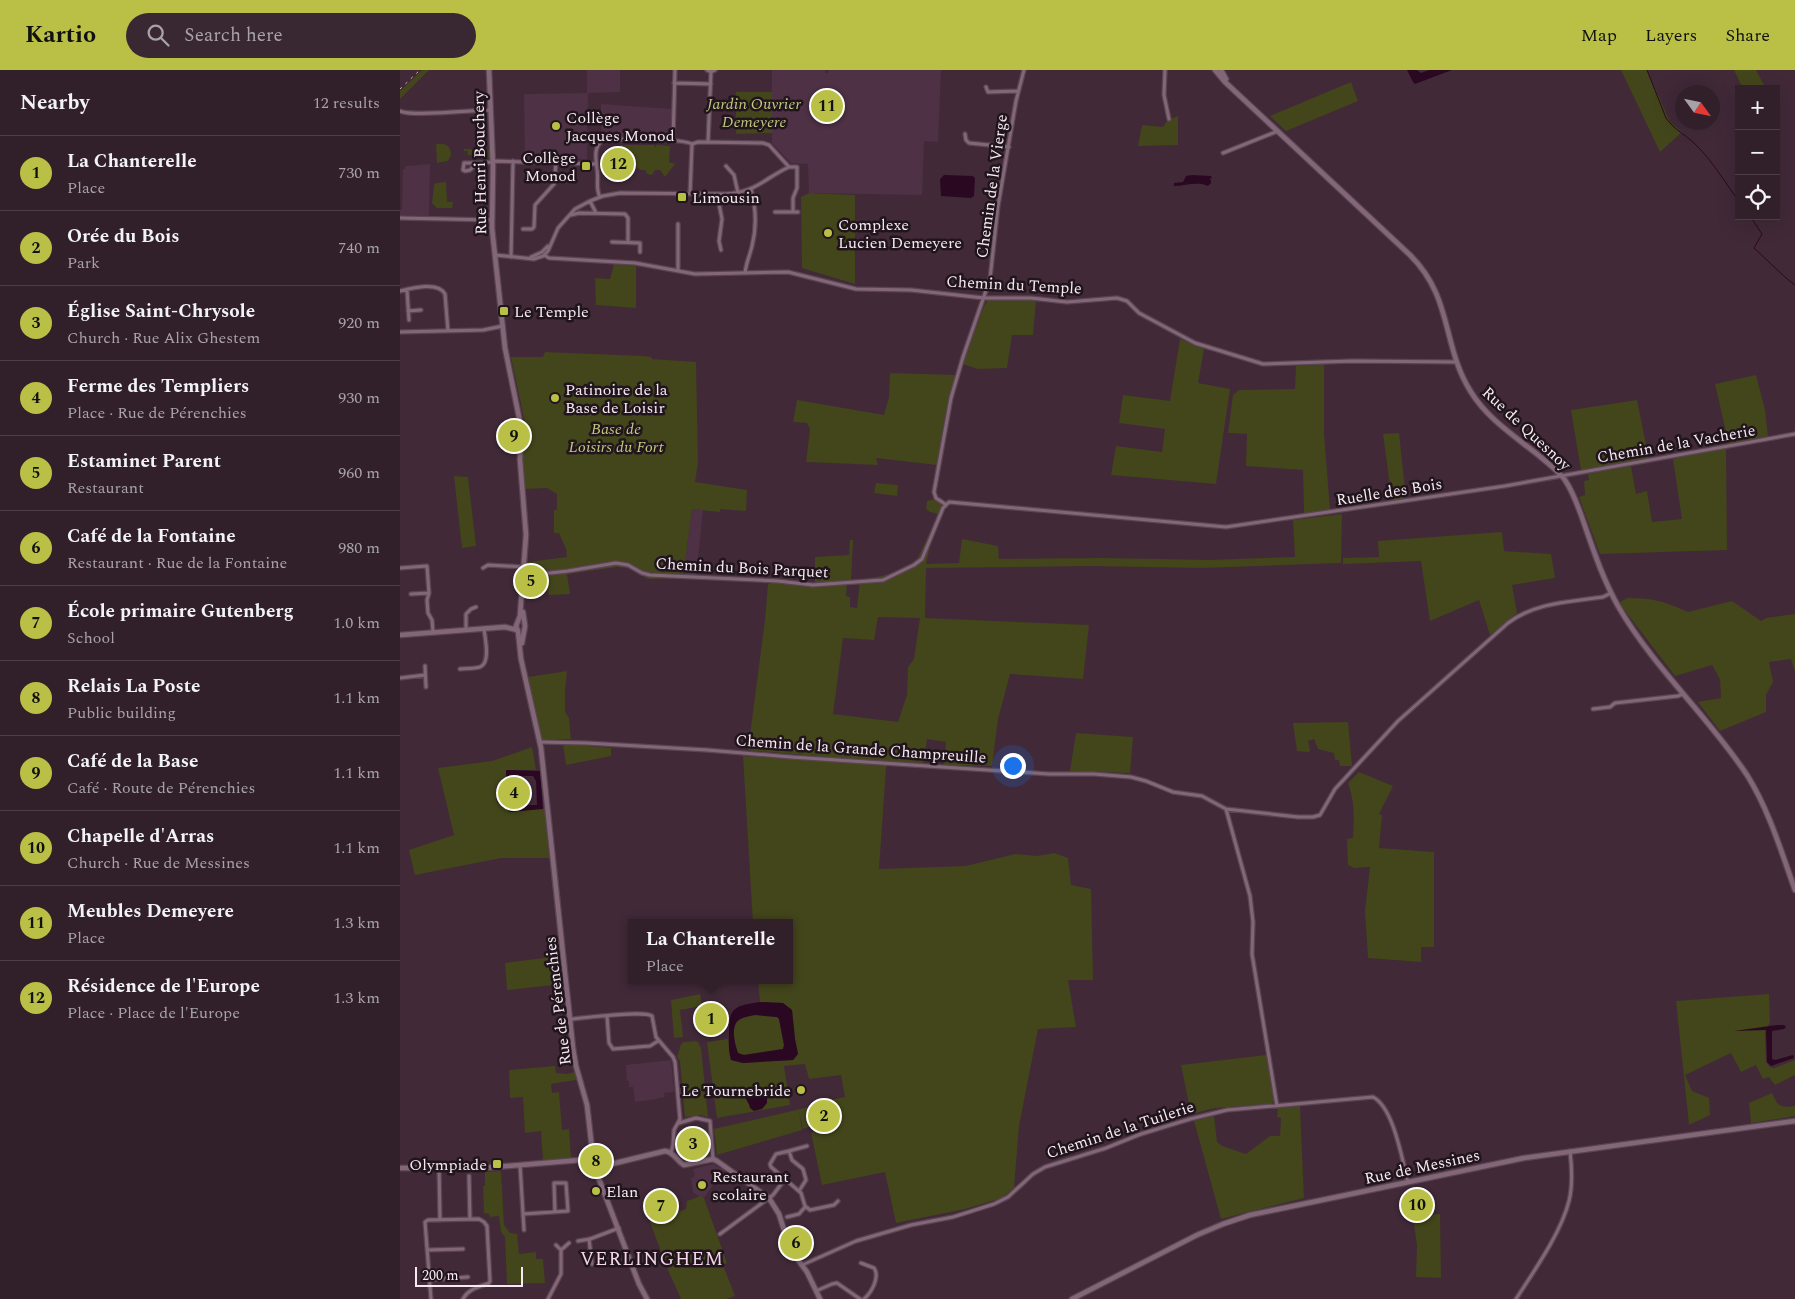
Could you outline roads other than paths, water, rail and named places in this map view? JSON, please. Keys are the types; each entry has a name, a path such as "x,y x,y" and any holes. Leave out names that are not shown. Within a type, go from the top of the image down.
{"main road":[{"name":"Rue Henri Bouchery","path":"490,70 493,161 492,220 495,255"},
{"name":"Rue de Quesnoy","path":"1215,70 1225,82 1242,96"},
{"name":"Rue de Quesnoy","path":"1221,70 1225,78 1242,96 1423,269 1439,298 1458,362 1468,388 1483,408 1562,476 1574,495 1601,572 1635,633 1738,763 1755,788 1795,890"},
{"path":"495,255 507,356 521,427 520,460 526,532 522,593 517,627 523,666"},
{"path":"522,593 524,626 522,642 523,666"},
{"path":"517,627 521,622 524,626"},
{"path":"400,635 505,627 517,627 522,631 524,626"},
{"name":"Rue de Pérenchies","path":"523,666 540,742 570,1019 576,1062 587,1105 593,1159 639,1284 647,1299"},
{"name":"Rue de Messines","path":"1072,1299 1197,1235 1228,1222 1255,1214 1505,1161 1795,1121"},
{"path":"579,1160 595,1168 666,1152 671,1152 678,1161 686,1165 713,1159 770,1198 779,1214 790,1249 802,1265 820,1299"},
{"path":"400,1168 468,1168 593,1159"}],"street":[{"path":"673,141 675,70"},
{"name":"Chemin de la Vierge","path":"945,504 936,498 934,489 943,437 949,406 963,357 991,275 995,227 1018,91 1024,70"},
{"path":"1165,70 1164,95 1169,119"},
{"path":"708,142 711,71"},
{"path":"674,83 711,84"},
{"path":"986,87 988,92 1018,91"},
{"path":"400,111 407,114 491,110"},
{"path":"1223,153 1278,131"},
{"path":"965,134 968,143 1009,147"},
{"path":"600,197 597,189 597,169 595,164 598,146 604,140 673,141 692,144 698,142 766,143 789,167"},
{"path":"690,194 692,144"},
{"path":"477,162 513,161 595,164"},
{"path":"511,257 513,161"},
{"path":"522,229 532,229 534,227 535,205 554,184 556,162"},
{"path":"726,166 734,175 738,193"},
{"path":"495,255 537,258 545,253 558,228 569,215 578,207 600,197 620,193 738,193 752,189 789,167 797,167 797,188 793,198 796,212 775,212"},
{"path":"745,273 755,227 752,189"},
{"path":"717,194 722,219 720,250"},
{"path":"590,201 592,209 596,213"},
{"path":"590,213 592,209"},
{"path":"569,215 590,213 626,215 628,220 628,242"},
{"path":"400,218 492,220"},
{"path":"678,224 678,271"},
{"path":"612,242 640,243 640,252"},
{"name":"Chemin du Temple","path":"545,253 556,259 632,262 705,275 788,272 856,289 911,290 984,298 1031,298 1063,302 1120,299 1129,303 1139,313 1195,343 1265,364 1458,362"},
{"path":"400,291 435,287 442,289 445,294 448,331"},
{"path":"407,290 409,320"},
{"path":"408,311 421,310"},
{"path":"400,332 486,330 503,326"},
{"name":"Chemin de la Vacherie","path":"1562,476 1795,434"},
{"name":"Ruelle des Bois","path":"945,504 959,502 1220,527 1324,514 1562,476"},
{"name":"Chemin du Bois Parquet","path":"523,576 616,563 628,565 647,574 813,585 883,580 922,559 945,504"},
{"path":"483,568 488,565 524,567"},
{"path":"400,568 427,566 428,613 432,620 433,632"},
{"path":"411,594 429,593"},
{"name":"Chemin de la Grande Champreuille","path":"540,742 580,742 699,749 1049,774 1118,776 1143,780 1173,792 1202,796 1226,809 1298,817 1318,816 1323,812 1332,792 1408,711 1515,618 1538,606 1602,597 1611,593"},
{"path":"466,630 466,614 476,607"},
{"path":"460,669 480,667 485,663 484,629"},
{"path":"425,666 426,686"},
{"path":"400,678 425,675"},
{"path":"1593,709 1610,707 1615,703 1683,694"},
{"path":"1226,809 1250,896 1253,922 1252,954 1277,1106"},
{"path":"570,1019 649,1014 654,1019 655,1036 675,1060 679,1124"},
{"path":"607,1016 609,1043 613,1048 650,1046 658,1041"},
{"name":"Chemin de la Tuilerie","path":"802,1265 849,1244 911,1225 953,1217 999,1202 1008,1197 1033,1174 1045,1167 1141,1134 1214,1112 1369,1096 1375,1098 1381,1104 1394,1127 1408,1182"},
{"path":"671,1152 674,1130 679,1124 693,1118 700,1118 710,1121 713,1159"},
{"path":"807,1146 776,1154 770,1164 772,1168 802,1194 808,1210 834,1205 838,1201"},
{"path":"789,1151 792,1160 803,1169 806,1180 798,1190"},
{"path":"1516,1299 1546,1251 1568,1205 1572,1179 1570,1151"},
{"path":"520,1165 524,1230"},
{"path":"439,1169 440,1220"},
{"path":"469,1176 470,1219"},
{"path":"720,1234 770,1198 785,1179"},
{"path":"523,1214 556,1212 568,1211 566,1183 554,1183 556,1212"},
{"path":"788,1217 799,1214 805,1206"},
{"path":"431,1299 426,1222 480,1220 487,1226 490,1281 468,1293 463,1299"},
{"path":"578,1241 619,1228"},
{"path":"589,1239 592,1264"},
{"path":"548,1299 561,1274 561,1250 570,1243"},
{"path":"556,1245 561,1250"},
{"path":"427,1250 463,1249"},
{"path":"816,1291 837,1283 862,1299 870,1293 875,1282 876,1273 874,1268 861,1263"},
{"path":"429,1280 468,1277"}],"waterway":[{"path":"1647,70 1666,118 1704,153 1735,195"},
{"path":"1753,220 1762,234 1754,248 1795,285"}],"railway":[{"path":"400,89 420,70"}],"place":[{"name":"Meubles Demeyere","path":"827,106"},
{"name":"Collège Jacques Monod","path":"556,126"},
{"name":"Résidence de l'Europe","path":"618,164"},
{"name":"Collège Monod","path":"586,166"},
{"name":"Limousin","path":"682,197"},
{"name":"Complexe Lucien Demeyere","path":"828,233"},
{"name":"Le Temple","path":"504,311"},
{"name":"Patinoire de la Base de Loisir","path":"555,398"},
{"name":"Café de la Base","path":"514,436"},
{"name":"Estaminet Parent","path":"531,581"},
{"name":"Ferme des Templiers","path":"514,793"},
{"name":"La Chanterelle","path":"711,1019"},
{"name":"Le Tournebride","path":"801,1090"},
{"name":"Orée du Bois","path":"824,1116"},
{"name":"Église Saint-Chrysole","path":"693,1144"},
{"name":"Relais La Poste","path":"596,1161"},
{"name":"Olympiade","path":"497,1164"},
{"name":"Restaurant scolaire","path":"702,1185"},
{"name":"Elan","path":"596,1191"},
{"name":"Chapelle d'Arras","path":"1417,1205"},
{"name":"École primaire Gutenberg","path":"661,1206"},
{"name":"Café de la Fontaine","path":"796,1243"}],"district":[{"name":"VERLINGHEM","path":"652,1258"}],"park label":[{"name":"Jardin Ouvrier Demeyere","path":"754,112"},
{"name":"Base de Loisirs du Fort","path":"616,437"}]}
